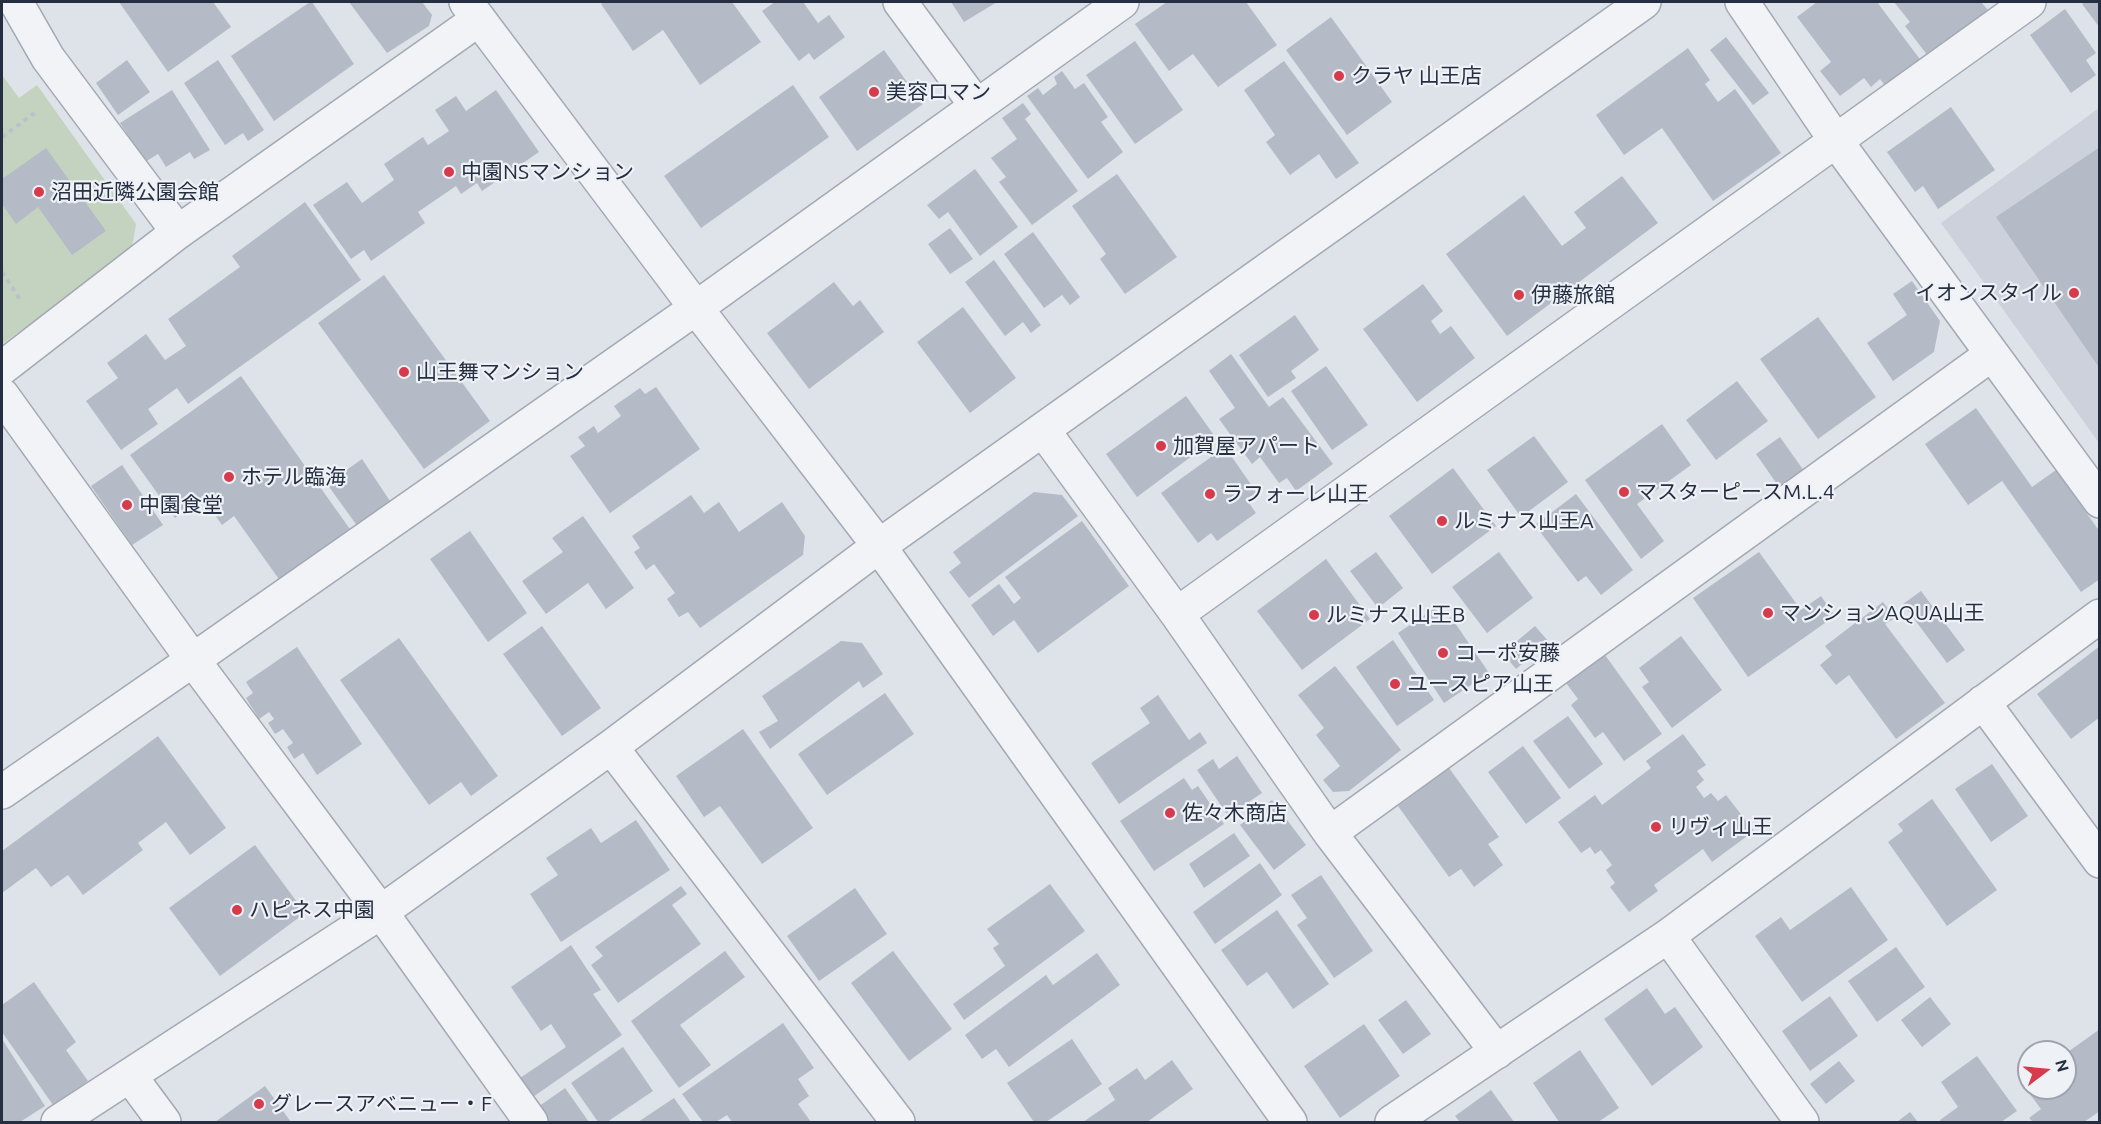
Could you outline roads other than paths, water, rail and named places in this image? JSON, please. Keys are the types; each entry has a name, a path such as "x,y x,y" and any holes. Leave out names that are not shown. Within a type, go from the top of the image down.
{"street":[{"path":"16,2 48,58 178,232"},
{"path":"900,2 976,105"},
{"path":"2,792 696,308 1122,2"},
{"path":"58,1122 381,912 611,747 879,546 1644,2"},
{"path":"1742,2 1836,141 2100,501"},
{"path":"1177,614 2029,2"},
{"path":"2,368 472,10 696,308 879,546 1290,1122"},
{"path":"1330,833 1992,354"},
{"path":"2,395 193,660 381,912 531,1122"},
{"path":"1043,430 1177,614 1330,833 1497,1052"},
{"path":"1392,1122 1668,936 2100,616"},
{"path":"1983,702 2100,861"},
{"path":"611,747 898,1122"},
{"path":"1668,936 1802,1122"},
{"path":"130,1076 164,1122"}],"place":[{"name":"クラヤ 山王店","path":"1339,76"},
{"name":"美容ロマン","path":"874,92"},
{"name":"中園NSマンション","path":"449,172"},
{"name":"沼田近隣公園会館","path":"39,192"},
{"name":"イオンスタイル","path":"2074,293"},
{"name":"伊藤旅館","path":"1519,295"},
{"name":"山王舞マンション","path":"404,372"},
{"name":"加賀屋アパート","path":"1161,446"},
{"name":"ホテル臨海","path":"229,477"},
{"name":"マスターピースM.L.4","path":"1624,492"},
{"name":"ラフォーレ山王","path":"1210,494"},
{"name":"中園食堂","path":"127,505"},
{"name":"ルミナス山王A","path":"1442,521"},
{"name":"マンションAQUA山王","path":"1768,613"},
{"name":"ルミナス山王B","path":"1314,615"},
{"name":"コーポ安藤","path":"1443,653"},
{"name":"ユースピア山王","path":"1395,684"},
{"name":"佐々木商店","path":"1170,813"},
{"name":"リヴィ山王","path":"1656,827"},
{"name":"ハピネス中園","path":"237,910"},
{"name":"グレースアベニュー・F","path":"259,1104"}]}
